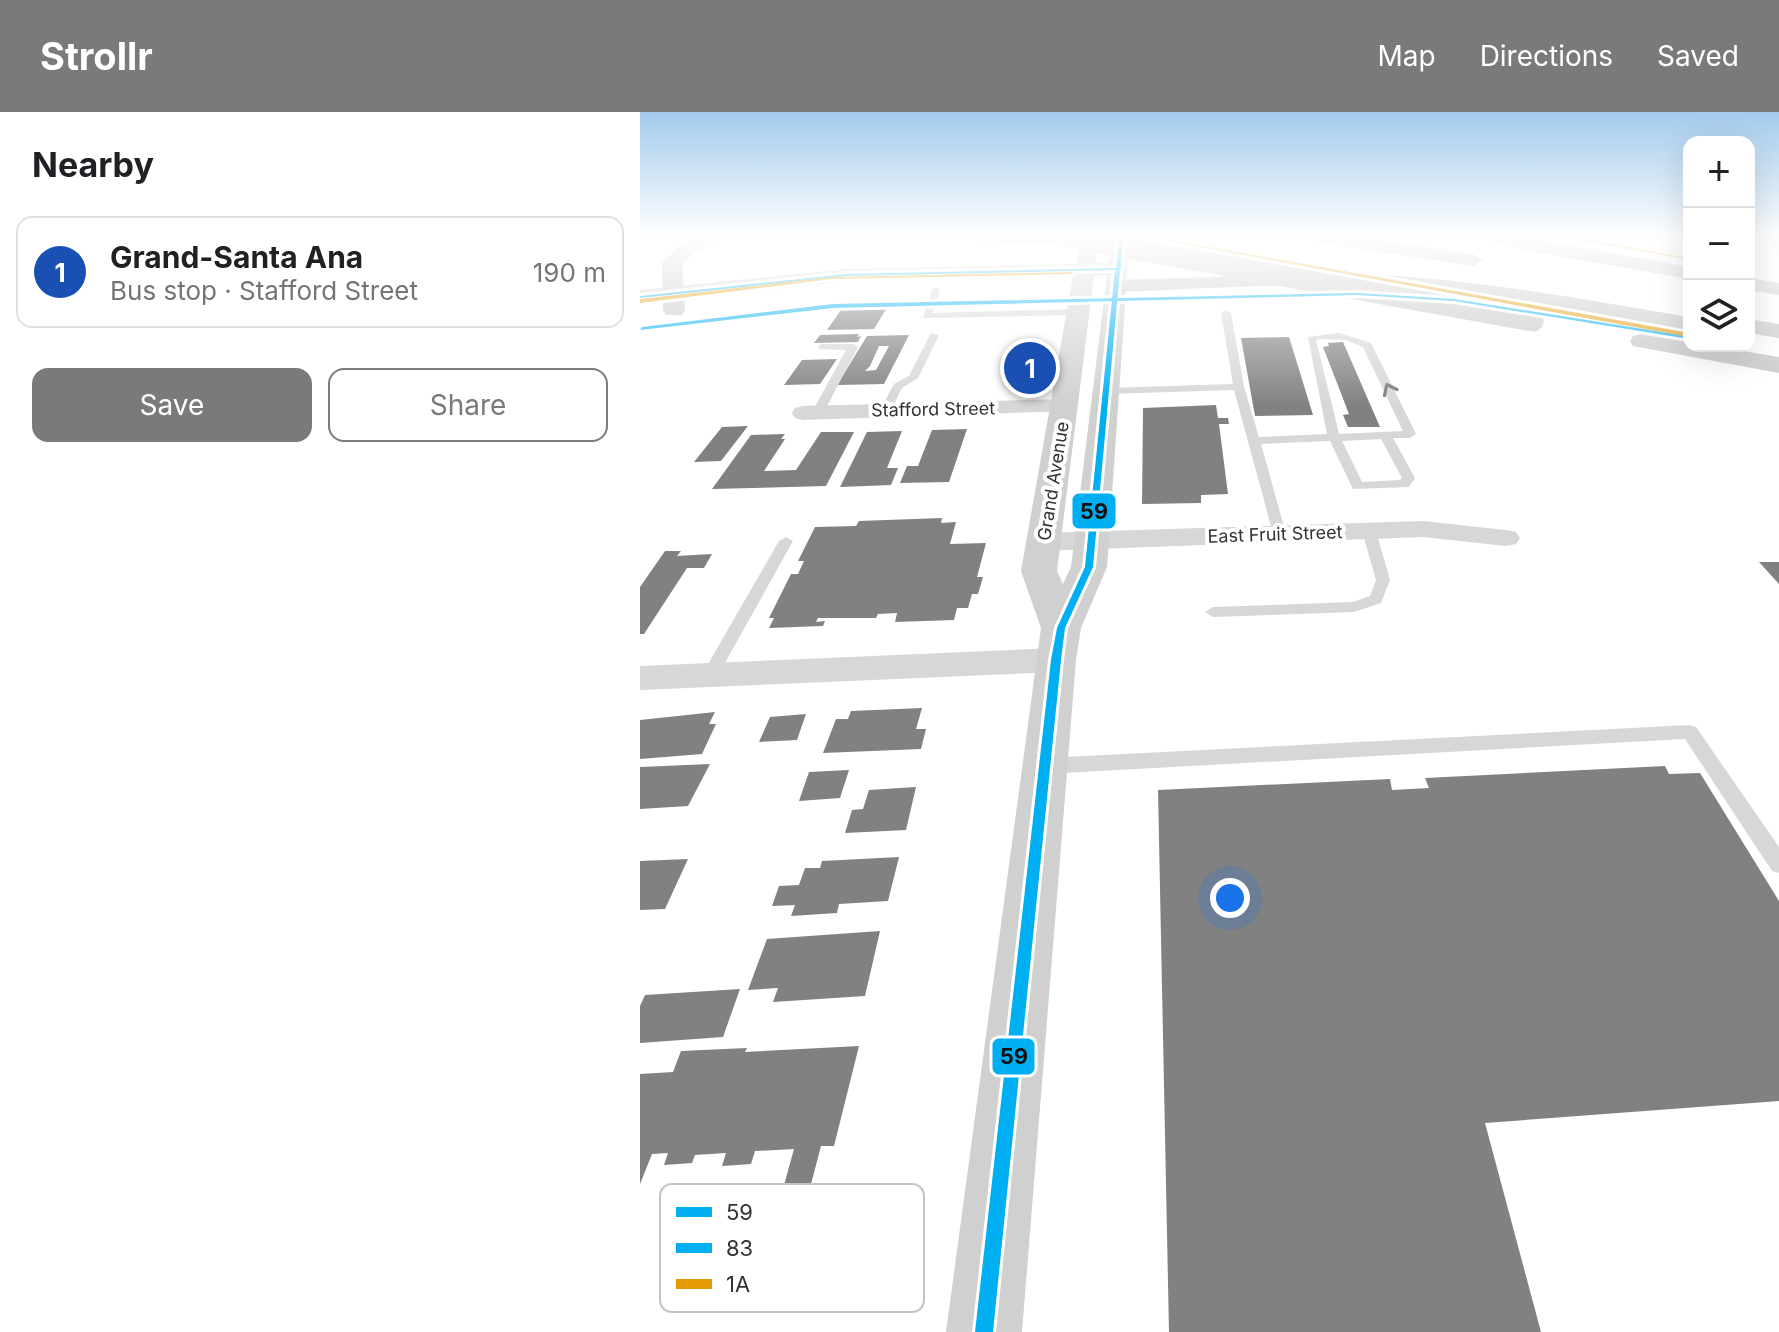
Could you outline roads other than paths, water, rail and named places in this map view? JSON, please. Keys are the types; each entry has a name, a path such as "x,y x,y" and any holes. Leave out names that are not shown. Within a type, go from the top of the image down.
{"highway":[{"path":"674,292 674,301"},
{"path":"1377,292 1779,365"},
{"path":"1492,292 1683,323"},
{"path":"1541,292 1683,315"},
{"path":"1755,305 1779,309"},
{"path":"1755,327 1779,331"},
{"path":"1755,335 1779,339"}],"main road":[{"path":"640,315 674,301 734,292"},
{"path":"640,297 674,301 860,292"},
{"name":"Grand Avenue","path":"1059,644 1039,571 1082,292"},
{"name":"Grand Avenue","path":"984,1332 1059,644 1089,567 1117,292"}],"street":[{"name":"Stafford Street","path":"810,412 1064,406"},
{"name":"East Fruit Street","path":"1043,542 1423,529 1506,538"},
{"path":"640,678 710,675 1059,644"}],"lane":[{"path":"1226,313 1239,387 1279,534"},
{"path":"886,410 898,386 913,378 934,335"},
{"path":"1254,441 1334,437 1410,434 1367,345 1358,340 1331,335 1311,339 1334,437 1358,486 1404,484 1409,478 1385,435"},
{"path":"810,412 853,347 823,347"},
{"path":"1107,391 1239,387"},
{"path":"1213,612 1354,607 1376,599 1383,580 1369,531"},
{"path":"710,675 786,541"},
{"path":"1045,766 1690,732 1779,864"}],"place":[{"name":"Grand-Santa Ana","path":"1030,368"}]}
